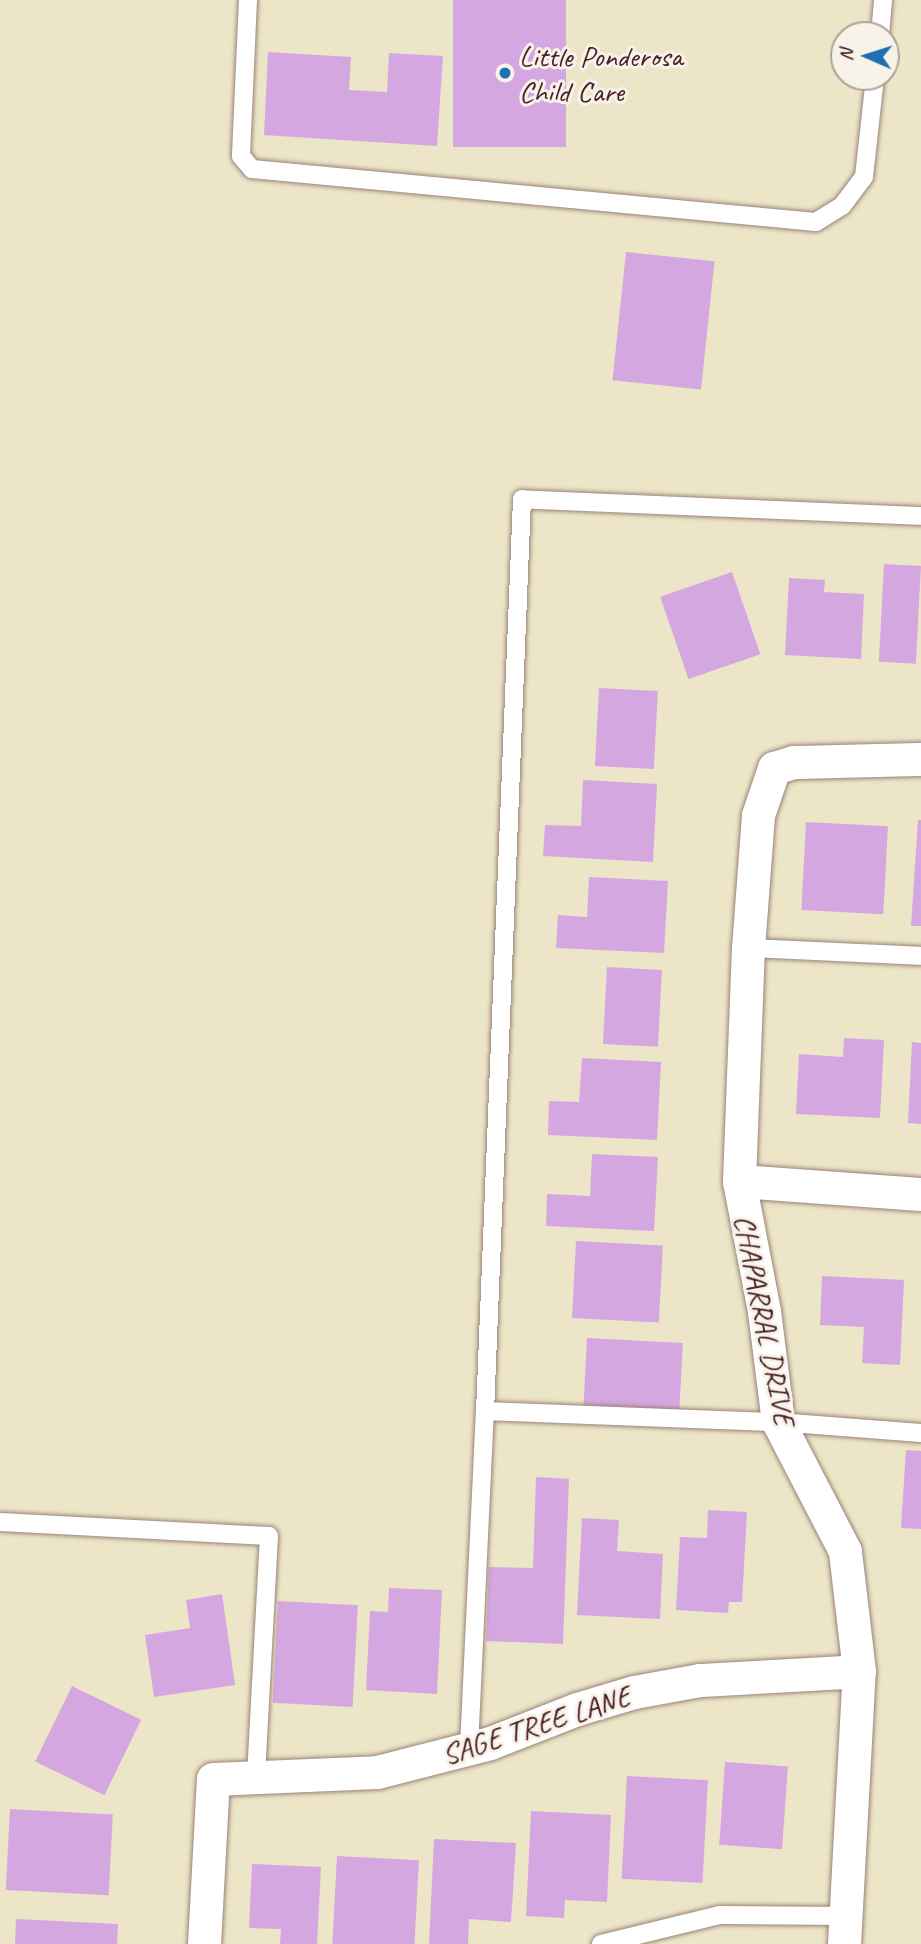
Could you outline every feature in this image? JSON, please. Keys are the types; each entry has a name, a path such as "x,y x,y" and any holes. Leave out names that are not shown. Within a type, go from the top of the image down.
{"street":[{"name":"CHAPARRAL DRIVE","path":"845,1930 859,1671 845,1551 778,1422 764,1311 738,1181 748,948 758,815 774,768 794,762 921,759"},
{"path":"738,1181 921,1194"},
{"name":"SAGE TREE LANE","path":"204,1944 213,1779 377,1772 468,1748 634,1692 699,1680 859,1671"}],"lane":[{"path":"248,0 241,156 252,169 816,222 842,206 864,177 873,91"},
{"path":"881,21 883,0"},
{"path":"468,1748 485,1411 522,499 921,516"},
{"path":"748,948 921,956"},
{"path":"485,1411 778,1422 921,1433"},
{"path":"0,1522 269,1536 256,1777"},
{"path":"601,1944 720,1914 845,1930"}],"building":[{"name":"Little Ponderosa Child Care","path":"453,0 566,0 566,147 453,147"},
{"name":"Little Ponderosa Child Care","path":"268,52 351,57 349,90 387,92 389,53 443,56 437,146 264,135"},
{"path":"626,252 715,261 701,390 613,380"},
{"path":"884,564 921,566 916,664 879,662"},
{"path":"732,572 760,654 688,679 660,597"},
{"path":"789,578 825,580 824,592 864,594 861,659 785,655"},
{"path":"599,688 658,691 654,769 595,766"},
{"path":"583,780 657,784 653,862 543,856 545,825 581,826"},
{"path":"918,820 921,820 921,926 911,926"},
{"path":"806,822 888,826 883,914 801,910"},
{"path":"589,877 668,881 664,953 556,948 558,915 587,917"},
{"path":"607,967 662,970 658,1047 603,1044"},
{"path":"844,1038 884,1040 880,1118 796,1114 799,1054 843,1057"},
{"path":"912,1042 921,1043 921,1124 908,1123"},
{"path":"582,1058 661,1062 657,1140 548,1135 549,1101 579,1102"},
{"path":"592,1154 658,1157 654,1231 546,1226 547,1194 590,1196"},
{"path":"576,1241 663,1246 659,1322 572,1318"},
{"path":"822,1276 904,1280 900,1365 862,1363 864,1327 820,1325"},
{"path":"587,1338 683,1343 679,1414 583,1409"},
{"path":"906,1450 921,1451 921,1529 901,1528"},
{"path":"536,1477 569,1479 563,1644 486,1641 489,1567 533,1568"},
{"path":"708,1510 747,1512 742,1602 729,1602 728,1613 676,1610 680,1537 707,1538"},
{"path":"582,1518 619,1520 617,1551 663,1554 660,1619 577,1615"},
{"path":"389,1588 442,1590 437,1694 366,1690 370,1611 388,1612"},
{"path":"222,1594 235,1685 154,1697 145,1635 190,1628 186,1600"},
{"path":"278,1601 358,1605 353,1707 273,1703"},
{"path":"72,1686 141,1720 104,1795 35,1761"},
{"path":"725,1762 788,1766 782,1849 719,1845"},
{"path":"627,1776 708,1780 702,1883 622,1879"},
{"path":"10,1809 113,1814 109,1895 6,1890"},
{"path":"531,1811 611,1815 607,1902 565,1900 564,1918 526,1916"},
{"path":"434,1839 516,1843 511,1922 469,1919 468,1944 429,1944"},
{"path":"337,1856 419,1860 415,1944 332,1944"},
{"path":"252,1864 321,1867 317,1944 280,1944 281,1929 249,1928"},
{"path":"16,1919 118,1924 117,1944 15,1944"}],"place":[{"name":"Little Ponderosa Child Care","path":"505,73"}]}
